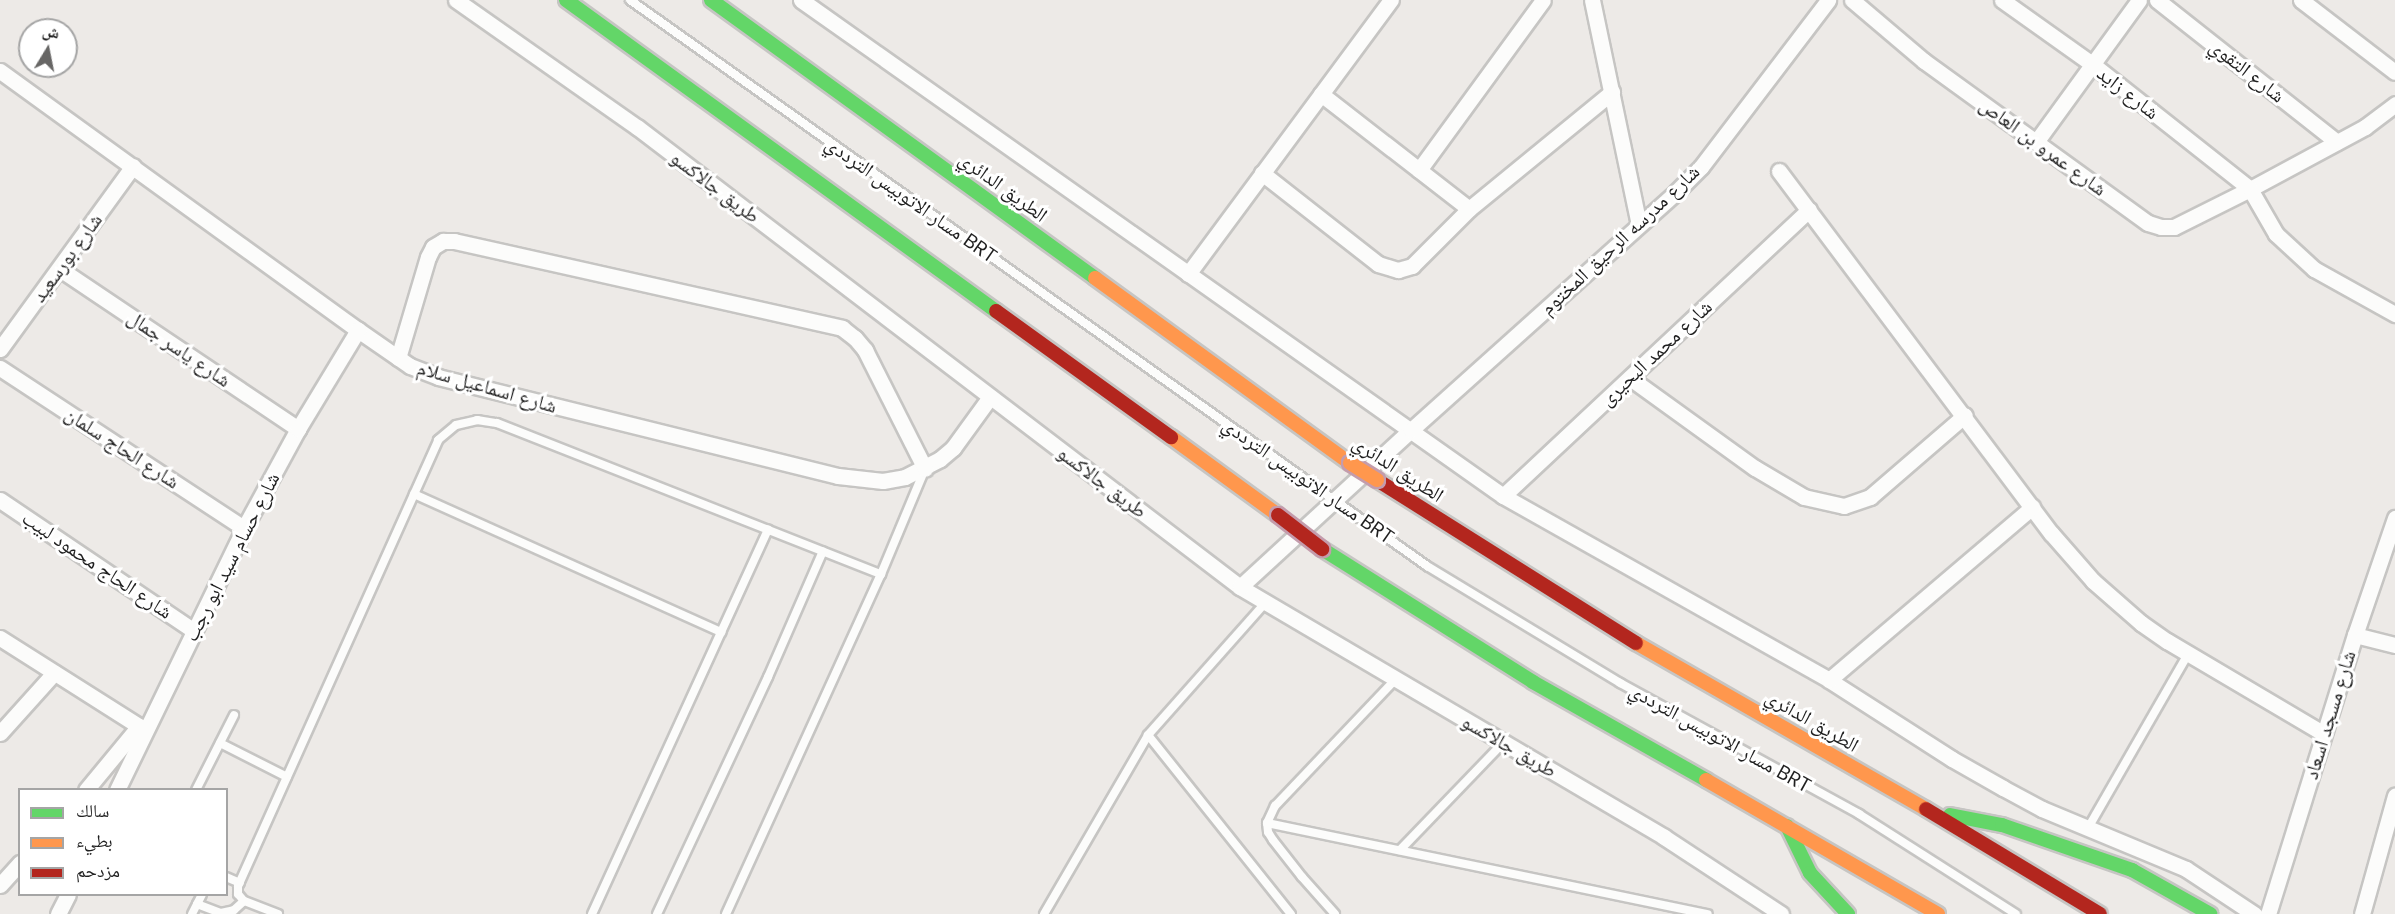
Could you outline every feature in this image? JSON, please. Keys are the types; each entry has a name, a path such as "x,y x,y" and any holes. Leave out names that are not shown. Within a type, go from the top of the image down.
{"highway":[{"path":"566,0 1322,549 1533,682 1938,914"},
{"name":"الطريق الدائري","path":"711,0 1350,463 1636,643 1932,812 2100,914"},
{"path":"1932,812 2002,825 2123,866 2210,914"},
{"path":"1787,826 1810,873 1848,914"}],"street":[{"name":"طريق جالاكسو","path":"456,0 637,127 1240,587 1664,837 1781,914"},
{"path":"801,0 1503,496 1829,680 1922,740 2003,788 2186,870 2254,914"},
{"path":"1188,274 1391,0"},
{"path":"1419,170 1543,0"},
{"path":"1593,0 1640,224"},
{"name":"شارع مدرسه الرحيق المختوم","path":"1240,587 1701,167 1828,0"},
{"name":"شارع عمرو بن العاص","path":"1852,0 1924,61 2148,223 2161,227 2174,227 2250,189 2365,127 2395,104"},
{"name":"شارع زايد","path":"2002,0 2092,64 2250,189"},
{"path":"2036,142 2139,0"},
{"name":"شارع التقوي","path":"2157,0 2337,142"},
{"path":"2301,0 2395,72"},
{"name":"شارع اسماعيل سلام","path":"0,71 398,358 438,377 838,476 883,482 925,469 953,448 990,397"},
{"path":"1262,173 1378,264 1398,270 1412,266 1469,209 1612,92"},
{"path":"1322,94 1469,209"},
{"name":"شارع بورسعيد","path":"0,349 133,166"},
{"path":"1779,171 2071,558 2116,603 2141,623 2188,654 2324,734"},
{"path":"2250,189 2266,220 2293,252 2321,273 2395,314"},
{"name":"شارع محمد البحيرى","path":"1503,496 1809,210"},
{"path":"398,358 428,257 433,247 443,241 454,241 842,328 865,350 925,469"},
{"name":"شارع ياسر جمال","path":"60,269 298,429"},
{"name":"شارع حسام سيد ابو رجب","path":"117,788 142,728 194,631 244,528 298,429 358,330"},
{"name":"شارع الحاج سلمان","path":"0,368 244,528"},
{"path":"1630,378 1755,468 1804,497 1844,506 1870,497 1965,415"},
{"name":"شارع الحاج محمود لبيب","path":"0,500 194,631"},
{"path":"1829,680 2032,507"},
{"name":"شارع مسجد اسعاد","path":"2268,914 2355,635 2395,518"},
{"path":"2355,635 2395,645"},
{"path":"0,638 142,728 87,788"},
{"path":"0,733 54,673"},
{"path":"2362,914 2395,796"},
{"path":"0,885 18,865"},
{"path":"58,914 67,896"}],"lane":[{"name":"مسار الاتوبيس الترددي BRT","path":"630,0 1427,566 1620,683 1858,814 2016,914"},
{"path":"278,914 244,901 238,894 240,883 438,440 446,432 466,421 487,421 881,574"},
{"path":"726,914 881,574 925,469"},
{"path":"414,494 721,633"},
{"path":"592,914 768,529"},
{"path":"657,914 768,677 822,550"},
{"path":"1044,914 1148,735 1266,602"},
{"path":"2088,828 2188,654"},
{"path":"1335,914 1273,840 1268,832 1267,822 1275,806 1395,680"},
{"path":"197,788 234,715"},
{"path":"1148,735 1292,914"},
{"path":"220,743 287,777"},
{"path":"1400,850 1503,743"},
{"path":"1267,822 1708,914"},
{"path":"228,878 240,883"},
{"path":"192,914 201,896"},
{"path":"197,904 221,913 234,910 244,901"}],"traffic: fast":[{"path":"566,0 996,311"},
{"path":"711,0 1095,278"},
{"path":"1322,549 1533,682 1706,780"},
{"path":"1950,815 2002,825 2132,870 2210,914"},
{"path":"1787,826 1810,873 1848,914"}],"traffic: slow":[{"path":"1095,278 1350,463"},
{"path":"1171,437 1278,515"},
{"path":"1350,463 1377,480"},
{"path":"1636,643 1926,809"},
{"path":"1706,780 1938,914"}],"traffic: jam":[{"path":"996,311 1171,437"},
{"path":"1377,480 1636,643"},
{"path":"1278,515 1322,549"},
{"path":"1926,809 2100,914"}]}
